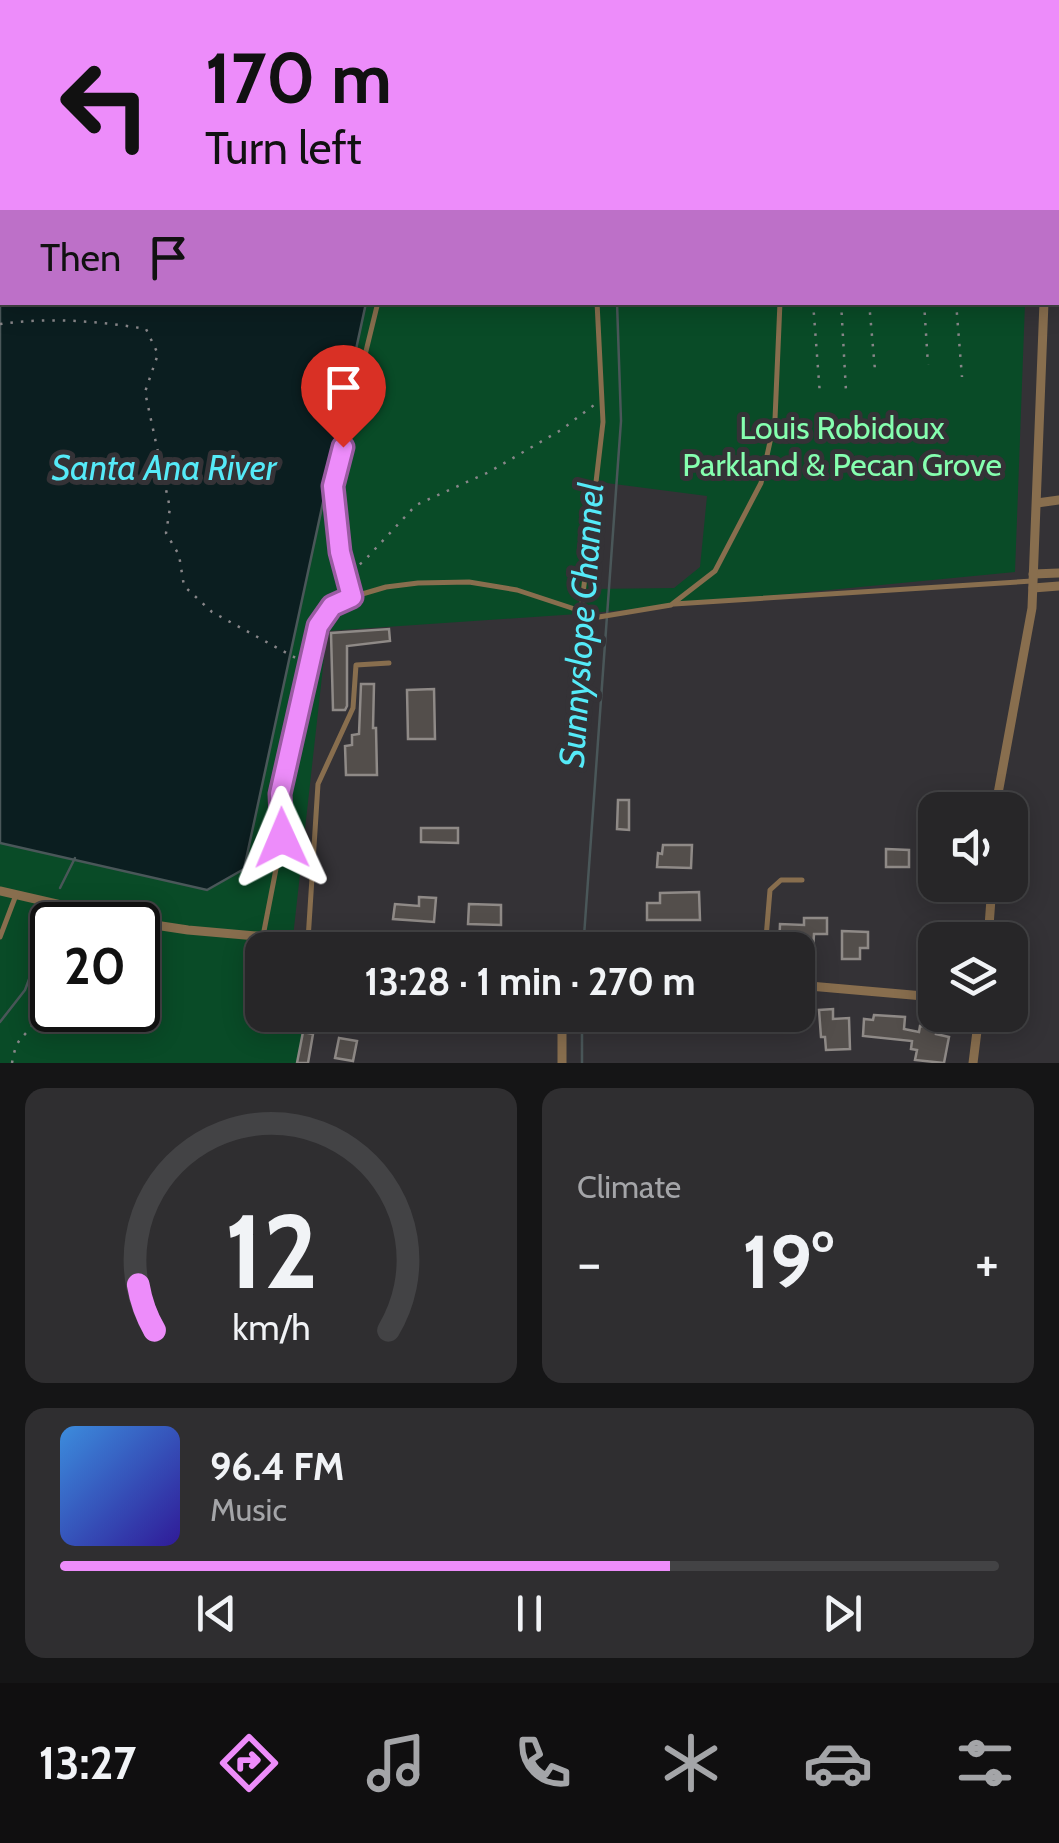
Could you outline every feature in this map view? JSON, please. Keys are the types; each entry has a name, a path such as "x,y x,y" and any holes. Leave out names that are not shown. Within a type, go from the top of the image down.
{"street":[{"path":"998,792 1033,581 1044,305"},
{"path":"1036,503 1059,500"},
{"path":"1033,581 1059,573"},
{"path":"1033,581 1059,586"},
{"path":"0,890 135,922 245,934"},
{"path":"815,986 918,996"},
{"path":"562,1032 562,1063"},
{"path":"973,1063 977,1032"}],"lane":[{"path":"352,597 333,486 377,305"},
{"path":"580,612 603,422 597,305"},
{"path":"671,605 715,571 761,483 775,419 780,305"},
{"path":"264,932 282,838 280,794 318,626 332,606 386,587 469,582 517,590 580,612 617,616 671,605 1033,581"},
{"path":"309,932 318,784 352,708 356,665 389,663"},
{"path":"766,932 770,890 780,880 802,880"},
{"path":"0,937 16,894"}],"path":[{"path":"813,305 820,395"},
{"path":"840,305 846,391"},
{"path":"869,305 875,370"},
{"path":"924,305 928,365"},
{"path":"956,305 962,377"},
{"path":"0,324 109,323 146,329 158,354 145,392 170,508 166,533 179,555 184,586 212,612 308,665"},
{"path":"346,574 363,562 416,505 489,472 561,430 602,399"},
{"path":"12,1063 14,1042 30,1025"}],"green space":[{"name":"Louis Robidoux Parkland & Pecan Grove","path":"0,305 1025,305 1015,572 592,613 327,631 294,932 245,932 245,1032 302,1032 297,1063 0,1063","holes":["591,481 707,496 700,567 674,588 591,589"]}],"water":[{"name":"Santa Ana River","path":"0,305 366,305 244,869 207,890 0,843"}],"building":[{"path":"389,629 390,641 347,646 347,706 345,710 333,710 331,633"},
{"path":"361,684 374,684 377,775 346,775 345,746 352,745 352,735 359,734"},
{"path":"434,689 435,739 408,739 407,690"},
{"path":"618,800 629,800 629,830 617,829"},
{"path":"421,828 458,828 458,843 421,842"},
{"path":"663,845 692,845 691,868 657,867"},
{"path":"886,849 909,850 909,867 886,867"},
{"path":"699,892 700,920 647,920 647,903 660,903 660,893"},
{"path":"419,897 436,898 434,922 393,919 395,904 419,906"},
{"path":"469,904 501,905 501,925 468,924"},
{"path":"804,918 827,918 827,934 780,932 780,924 804,925"},
{"path":"842,931 868,932 868,948 860,948 860,959 842,959"},
{"path":"833,1009 833,1019 849,1018 850,1049 826,1050 819,1010"},
{"path":"874,1015 905,1017 904,1029 949,1037 944,1063 915,1060 917,1050 911,1049 912,1041 863,1036 864,1019 873,1020"},
{"path":"303,1032 313,1034 308,1063 297,1063"},
{"path":"339,1038 357,1041 353,1061 335,1058"}],"waterway":[{"name":"Sunnyslope Channel","path":"584,932 621,421 617,305"},
{"path":"60,888 75,858"},
{"path":"0,1022 25,990 30,977"},
{"name":"Sunnyslope Channel","path":"582,1032 582,1063"}],"route":[{"path":"282,838 280,794 318,626 332,606 352,597 340,552 333,486 343,447"}]}
